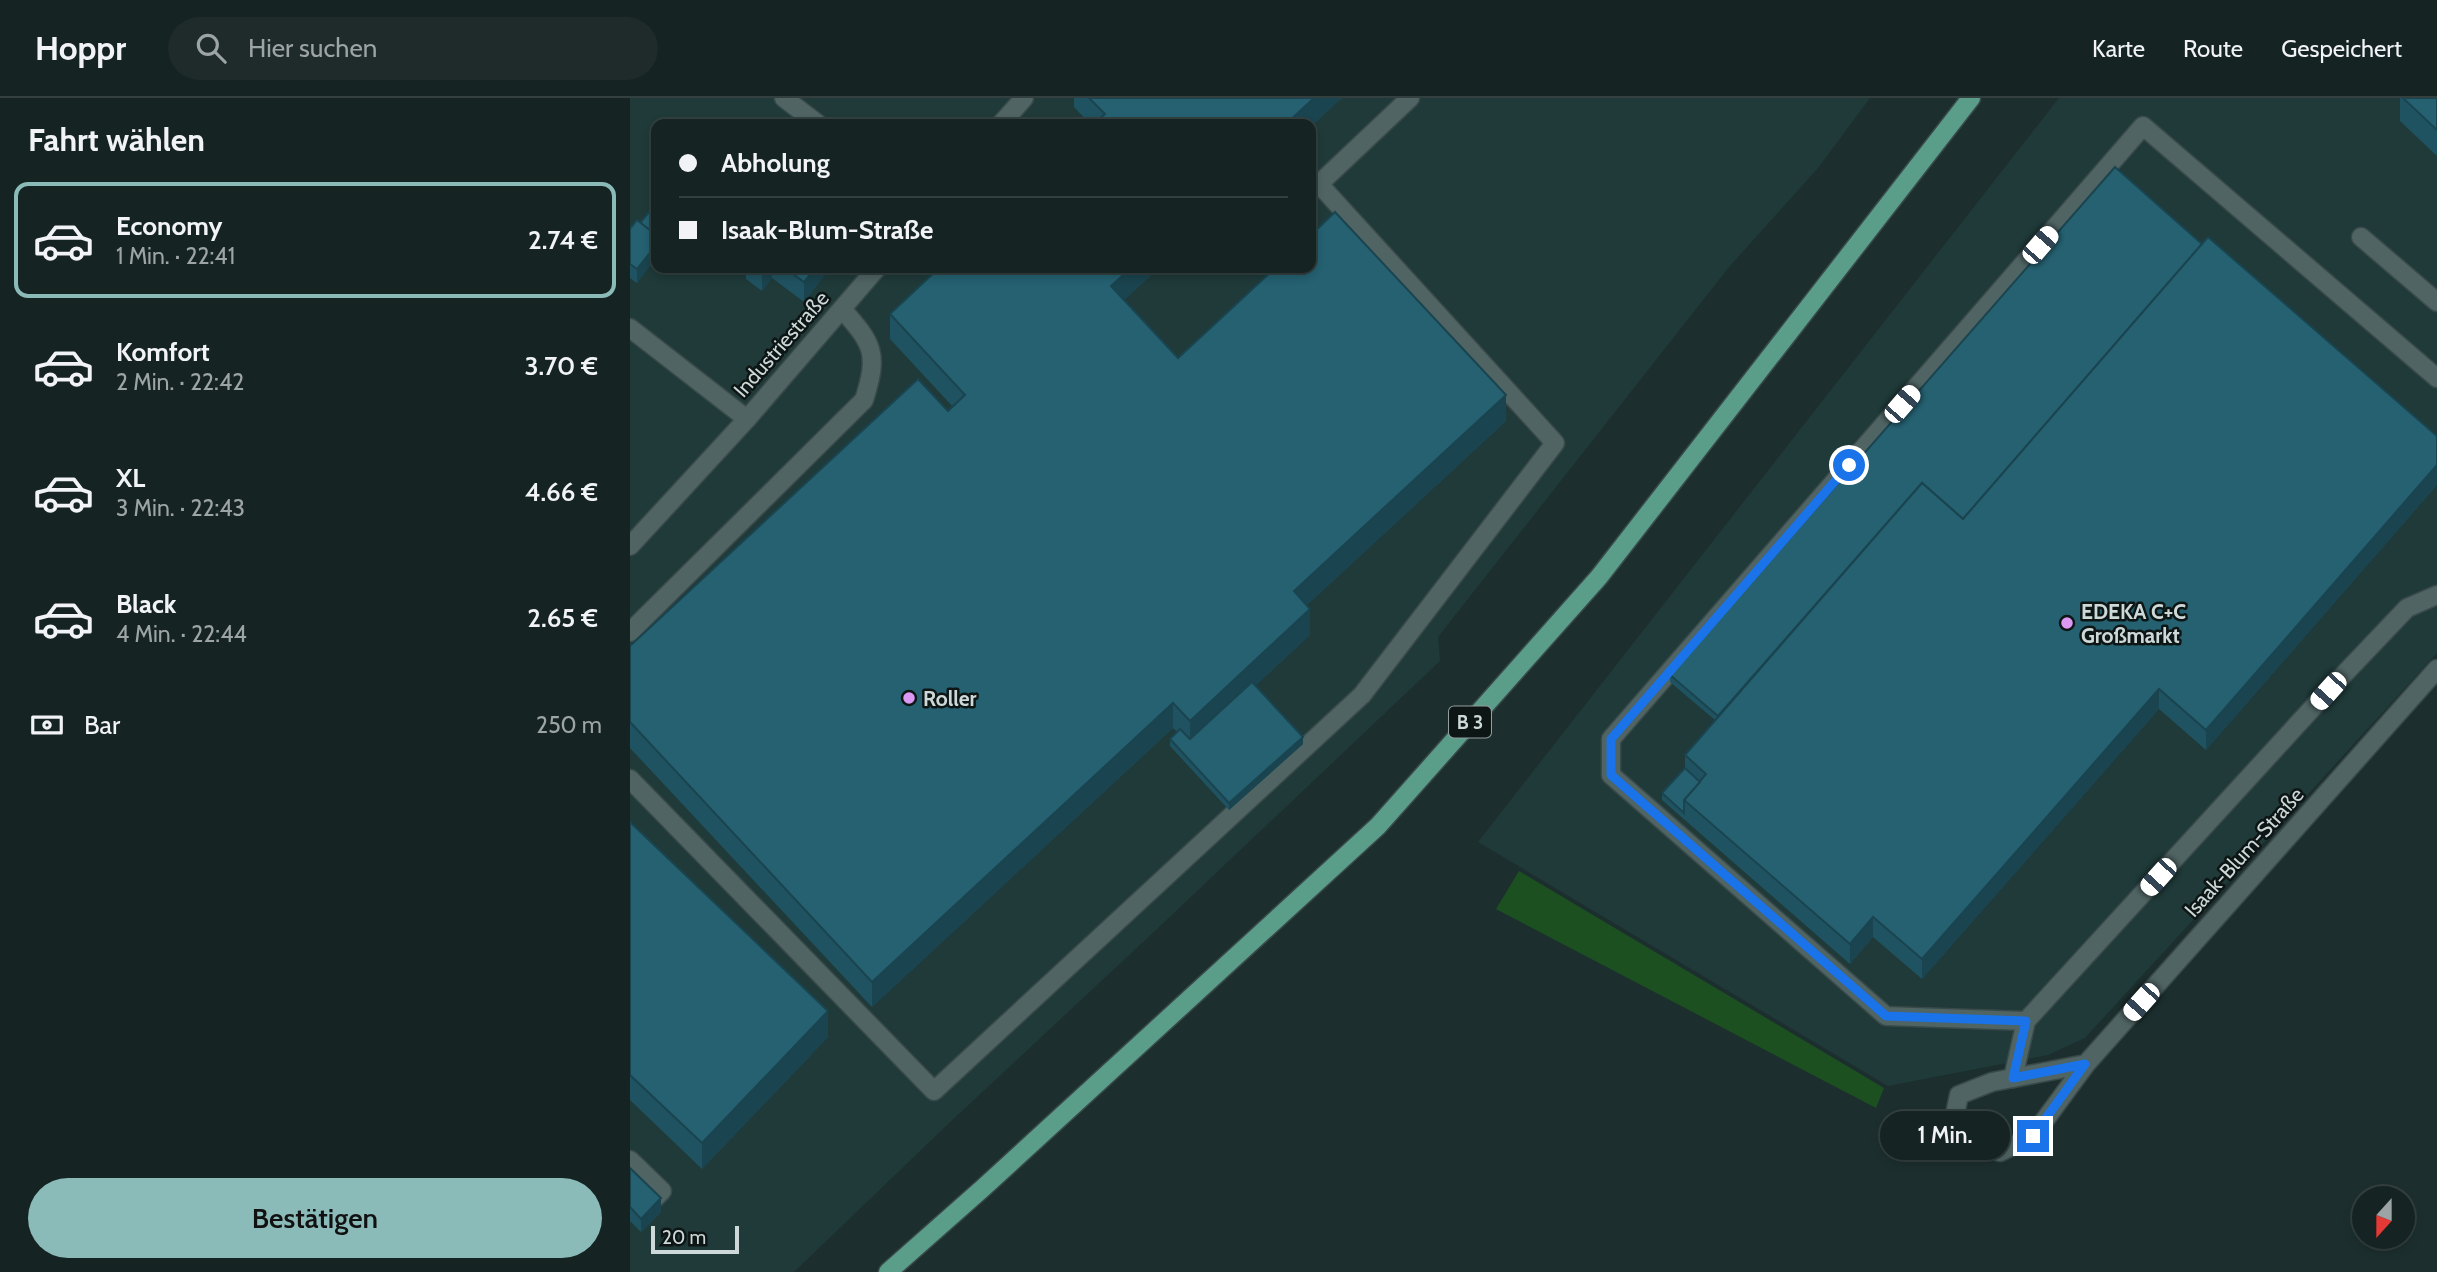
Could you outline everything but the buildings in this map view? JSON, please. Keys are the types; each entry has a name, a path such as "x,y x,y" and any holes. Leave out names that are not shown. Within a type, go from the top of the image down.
{"main road":[{"name":"B 3","path":"888,1272 1378,826 1599,577 1971,98"}],"street":[{"path":"784,98 811,119"},
{"path":"1005,119 1024,98"},
{"path":"630,779 934,1091 1362,695 1555,443 1319,184 1410,98"},
{"path":"2026,1021 1886,1016 1611,775 1611,739 2143,126 2437,378"},
{"path":"2361,237 2437,302"},
{"name":"Industriestraße","path":"630,546 747,419 873,273"},
{"path":"630,632 864,400 874,370 867,337 842,309"},
{"name":"Industriestraße","path":"630,328 747,419"},
{"path":"2013,1078 2026,1021 2407,608 2437,595"},
{"name":"Isaak-Blum-Straße","path":"2085,1064 1992,1082 1959,1095 1952,1124 1962,1141 2000,1152 2033,1136 2085,1064 2437,669"},
{"path":"630,1160 641,1182 662,1191 651,1202"}],"shaded area":[{"path":"630,98 1870,98 1818,168 1729,267 1438,637 1440,661 794,1272 630,1272"},
{"path":"2059,98 2437,98 2437,653 2085,1038 2048,1055 1888,1086 1478,842"}],"green space":[{"path":"1519,871 1884,1088 1876,1108 1496,909"}],"place":[{"name":"EDEKA C+C Großmarkt","path":"2067,623"},
{"name":"Roller","path":"909,698"}],"route":[{"path":"1849,465 1611,739 1611,775 1886,1016 2026,1021 2013,1078 2085,1064 2033,1136"}]}
